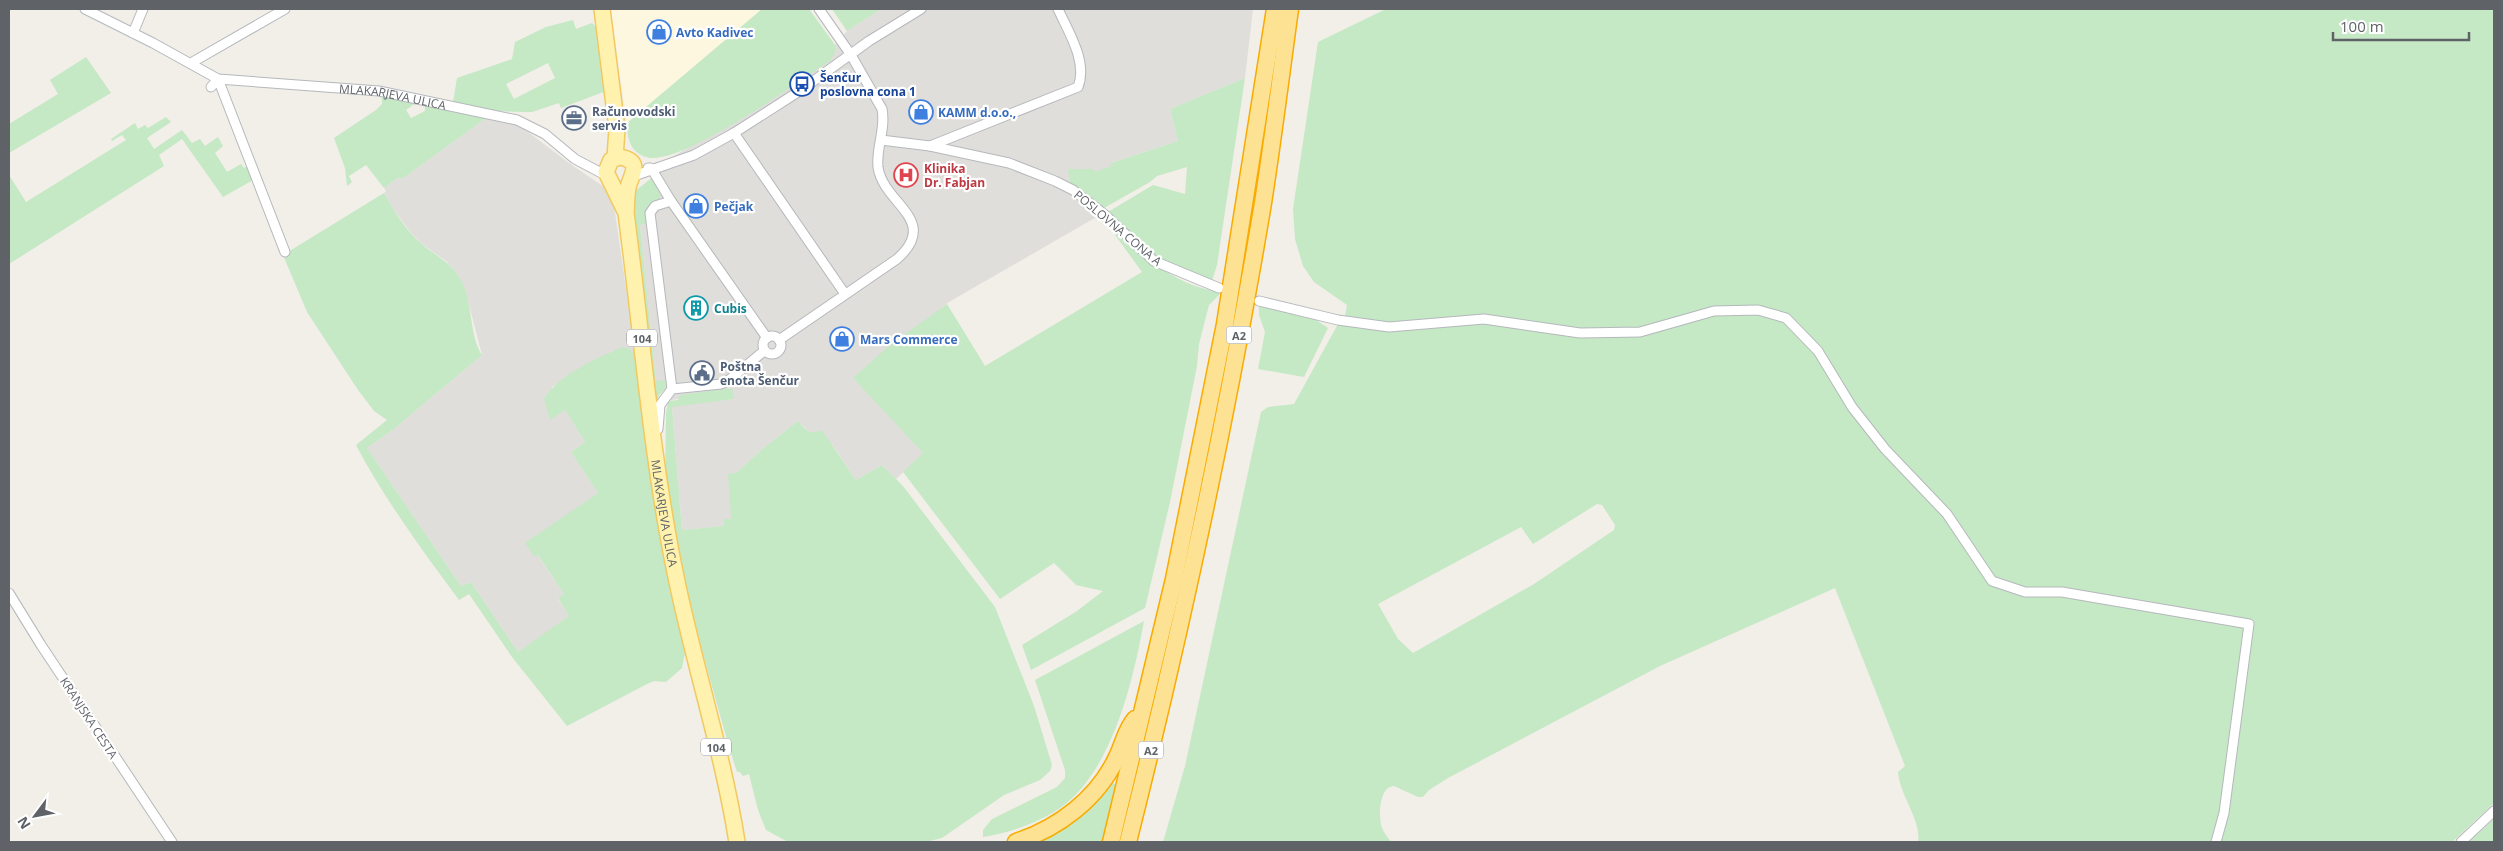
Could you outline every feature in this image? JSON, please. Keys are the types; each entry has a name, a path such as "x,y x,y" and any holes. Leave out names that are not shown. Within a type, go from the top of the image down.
{"highway":[{"name":"A2","path":"1111,842 1146,703 1174,579 1225,324 1275,9"},
{"name":"A2","path":"1128,842 1173,658 1225,413 1263,202 1290,9"},
{"path":"1016,842 1048,829 1066,818 1093,793 1117,759 1132,722 1146,703"}],"main road":[{"path":"602,9 621,170"},
{"name":"MLAKARJEVA ULICA","path":"621,170 656,464 676,577 731,809"},
{"name":"104","path":"731,809 736,842"},
{"name":"104","path":"731,809 746,842"}],"street":[{"name":"MLAKARJEVA ULICA","path":"85,9 191,63 218,79 379,91 517,120 545,134 575,159 585,164 621,170"},
{"path":"133,33 143,9"},
{"path":"191,63 285,9"},
{"path":"779,340 897,259 912,243 914,228 911,220 880,174 878,165 884,118 882,109 850,55 819,9"},
{"path":"621,170 668,165 734,134 921,9"},
{"path":"930,146 1078,86 1082,77 1081,66 1058,9"},
{"path":"211,87 218,79 285,252"},
{"path":"734,134 845,294"},
{"name":"POSLOVNA CONA A","path":"882,140 930,146 1009,162 1067,187 1104,214 1154,261 1219,288"},
{"path":"651,168 671,201 767,338"},
{"path":"671,201 655,206 650,213 672,389"},
{"path":"1260,301 1338,320 1389,327 1484,319 1580,333 1640,332 1714,311 1758,310 1786,318 1818,350 1852,408 1885,449 1947,514 1992,581 2025,592 2062,592 2249,624 2224,813 2216,842"},
{"path":"773,336 779,340 781,347 777,353 770,354 764,350 763,344 767,338 773,336"},
{"path":"656,464 658,412 663,400 672,389 721,384 729,380 764,350"},
{"name":"KRANJSKA CESTA","path":"9,593 41,645 172,842"},
{"path":"2460,842 2494,811"}],"shaded area":[{"path":"611,9 762,9 627,123"},
{"path":"881,9 1253,9 1245,78 1170,109 1178,141 1111,163 1112,166 1071,182 1104,208 1100,215 949,302 937,312 924,453 896,479 882,465 856,480 832,444 810,433 798,421 736,473 731,519 725,526 682,530 672,406 733,399 731,388 668,401 665,381 656,381 640,225 647,224 647,208 654,202 653,168 764,104 835,53 835,45 847,31"},
{"path":"486,118 516,123 573,166 612,192 636,357 613,351 552,387 550,419 565,410 585,442 571,452 598,493 537,554 564,594 558,599 570,617 518,652 471,582 461,586 367,448 395,428 482,355 465,289 458,275 446,261 422,244 411,233 384,193 386,191 384,188 399,177 402,179"}],"green space":[{"path":"762,9 809,9 835,45 835,53 830,61 739,121 711,137 662,157 646,157 636,152 630,144 627,123"},
{"path":"832,9 881,9 847,31"},
{"path":"1386,9 2494,9 2494,803 2452,842 1918,842 1917,825 1899,780 1898,772 1905,766 1835,588 1660,666 1448,778 1429,790 1423,797 1418,797 1394,786 1389,787 1383,796 1380,817 1382,828 1391,842 1163,842 1185,766 1261,412 1268,407 1294,404 1338,324 1360,327 1363,321 1345,316 1347,305 1314,282 1303,266 1295,239 1293,209 1318,42","holes":["1597,504 1602,505 1615,525 1614,530 1534,584 1413,653 1398,639 1378,604 1521,527 1533,544"]},
{"path":"573,20 576,29 592,23 599,30 606,91 561,108 559,103 532,112 491,111 453,102 457,78 512,59 515,42 546,27","holes":["548,63 555,78 514,99 506,84"]},
{"path":"86,57 111,93 9,153 9,124 58,94 50,80"},
{"path":"1245,78 1217,265 1212,281 1163,262 1108,212 1153,185 1185,194 1187,167 1157,176 1150,182 1104,208 1070,182 1068,169 1093,169 1095,172 1111,166 1111,163 1178,141 1170,109"},
{"path":"382,95 417,102 406,110 411,118 425,111 425,104 486,118 402,179 399,177 384,188 366,165 349,176 352,182 347,186 345,168 334,138 376,110 382,104"},
{"path":"166,117 171,122 147,138 154,149 182,130 192,143 200,139 205,146 218,137 223,146 215,153 227,172 241,164 244,168 248,166 253,180 223,197 182,139 159,155 164,166 9,264 9,175 26,202 126,140 122,135 112,141 111,139 135,123 138,129 145,125 148,128"},
{"path":"653,177 661,197 647,208 647,224 640,225 656,381 665,380 666,388 659,395 654,412 632,207 635,191"},
{"path":"384,193 396,214 411,234 446,262 458,275 467,294 475,337 482,355 395,428 367,448 461,586 471,582 518,652 569,616 558,598 564,594 538,555 534,556 525,543 598,493 571,452 585,442 565,410 550,420 544,399 559,382 579,368 622,347 630,349 636,357 667,557 685,653 682,668 666,682 654,681 645,685 567,726 512,657 469,594 459,600 404,524 367,465 356,445 387,420 374,411 358,390 307,312 283,255"},
{"path":"1115,230 1149,259 1174,276 1202,288 1217,291 1220,294 1209,305 1199,344 1197,366 1170,502 1145,608 1031,670 1022,645 1077,611 1103,591 1076,585 1054,563 1000,599 903,472 923,453 853,378 890,345 947,304 985,366 1142,272 1113,232"},
{"path":"1259,305 1316,320 1328,328 1304,377 1258,369 1265,332 1259,315"},
{"path":"732,388 734,399 672,407 682,530 724,526 724,519 731,519 728,474 736,473 798,421 811,432 822,430 856,480 882,465 903,486 995,607 1034,706 1052,765 1050,771 1040,780 1004,795 942,838 925,842 788,842 766,830 758,810 749,774 743,776 740,772 737,772 729,747 682,579 665,483 666,413 668,401 678,400 680,395"},
{"path":"1144,621 1126,699 1105,753 1091,776 1074,797 1046,817 1020,828 983,837 983,830 992,819 1057,787 1065,778 1065,770 1035,680"},
{"path":"1110,782 1117,785 1102,842 1029,842"},
{"path":"2494,819 2494,842 2469,842"}],"place":[{"name":"Avto Kadivec","path":"659,32"},
{"name":"Šenčur poslovna cona 1","path":"802,84"},
{"name":"KAMM d.o.o.,","path":"921,112"},
{"name":"Računovodski servis","path":"574,118"},
{"name":"Klinika Dr. Fabjan","path":"906,175"},
{"name":"Pečjak","path":"696,206"},
{"name":"Cubis","path":"696,308"},
{"name":"Mars Commerce","path":"842,339"},
{"name":"Poštna enota Šenčur","path":"702,373"}]}
